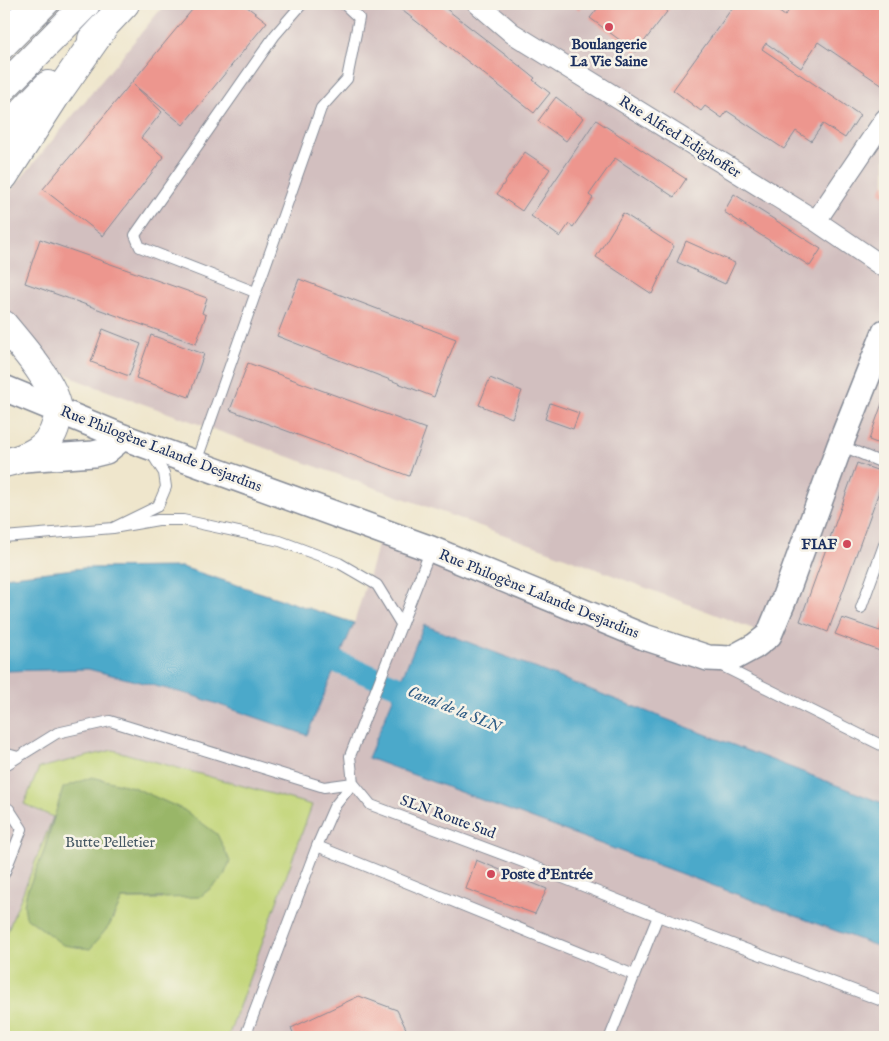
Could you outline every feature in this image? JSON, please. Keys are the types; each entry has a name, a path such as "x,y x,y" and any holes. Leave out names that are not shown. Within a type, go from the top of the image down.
{"highway":[{"path":"4,87 86,4"},
{"path":"4,131 125,4"},
{"path":"4,176 55,97 104,27"},
{"path":"4,325 44,379 55,397 59,411 53,436 44,446 13,461"},
{"path":"4,338 6,346 4,353"}],"street":[{"path":"5,47 33,4"},
{"name":"Rue Alfred Edighoffer","path":"478,4 512,33 816,221 885,268"},
{"path":"816,221 885,118"},
{"name":"Rue Philogène Lalande Desjardins","path":"4,388 18,392 123,437 431,550 644,636 708,658 731,659 755,646 769,635 784,600 840,445 885,332"},
{"path":"13,461 94,454 106,451 123,437"}],"lane":[{"path":"5,47 56,4"},
{"path":"256,292 140,247 135,235 275,35 302,4"},
{"path":"196,463 321,108 347,79 360,18 344,4"},
{"path":"840,445 885,464"},
{"path":"113,528 158,506 166,487 164,473 147,446"},
{"path":"4,537 113,528 158,520 183,520 280,541 339,564 377,585 401,624"},
{"path":"861,608 885,542"},
{"path":"245,1037 334,806 353,783 350,756 431,550"},
{"path":"708,658 885,747"},
{"path":"4,766 56,733 110,721 324,787 353,783"},
{"path":"4,753 18,757"},
{"name":"SLN Route Sud","path":"353,783 371,805 885,1002"},
{"path":"4,807 9,809 22,829 4,874"},
{"path":"317,846 634,975"},
{"path":"610,1037 658,916"}],"shaded area":[{"path":"165,4 885,4 885,1037 4,1037 4,671 88,669 191,695 307,735 354,623 382,532 708,658 769,635 549,551 80,381 40,359 4,311 4,199"}],"green space":[{"path":"113,750 312,805 228,1037 4,1037 4,940 53,817 24,804 39,768","holes":["162,801 184,810 162,899 122,899 109,926 27,891 43,854 53,817"]},
{"name":"Butte Pelletier","path":"92,777 133,787 184,810 217,834 230,861 223,878 200,897 122,899 109,926 90,949 63,945 26,917 24,904 27,891 43,854 63,788"}],"water":[{"path":"182,567 354,623 307,735 191,695 88,669 4,671 4,577 83,568"},
{"path":"424,625 885,804 885,949 368,758"}],"building":[{"path":"197,4 248,4 246,6 267,22 183,125 134,85 162,112 141,138 164,157 103,236 43,189"},
{"path":"394,4 440,4 535,78 533,80 550,93 534,113"},
{"path":"571,4 584,4 579,10"},
{"path":"601,4 673,4 636,52 590,18"},
{"path":"735,4 768,4 785,16 793,4 885,4 885,83 883,86 818,42 801,68 766,43 762,49 860,115 845,138 823,124 811,141 796,131 784,149 727,111 722,118 705,106 701,111 673,90"},
{"path":"556,97 583,118 566,141 538,121"},
{"path":"596,120 686,179 674,197 615,158 589,195 593,198 573,227 569,224 560,237 531,216"},
{"path":"525,152 550,169 522,211 497,194"},
{"path":"885,182 885,196 879,192"},
{"path":"734,194 821,249 810,266 724,212"},
{"path":"623,213 674,246 652,294 596,257"},
{"path":"40,239 207,298 202,313 206,315 196,344 25,283"},
{"path":"686,241 735,263 725,284 677,262"},
{"path":"299,279 456,339 434,397 277,336"},
{"path":"103,329 141,344 129,376 91,362"},
{"path":"151,335 204,354 189,397 136,378"},
{"path":"248,363 426,429 409,476 230,410"},
{"path":"490,378 522,391 512,418 479,405"},
{"path":"885,395 885,446 869,440"},
{"path":"550,403 579,413 573,429 545,419"},
{"path":"857,463 885,473 885,475 828,632 800,621"},
{"path":"885,617 885,653 835,634 842,618 880,631"},
{"name":"Poste d'Entrée","path":"476,860 547,889 535,914 466,889"},
{"path":"359,996 397,1010 410,1037 373,1037 360,1033 353,1037 295,1037 291,1028"}],"waterway":[{"name":"Canal de la SLN","path":"309,651 426,698"}],"place":[{"name":"Boulangerie La Vie Saine","path":"609,27"},
{"name":"FIAF","path":"847,544"},
{"name":"Poste d'Entrée","path":"491,874"}]}
